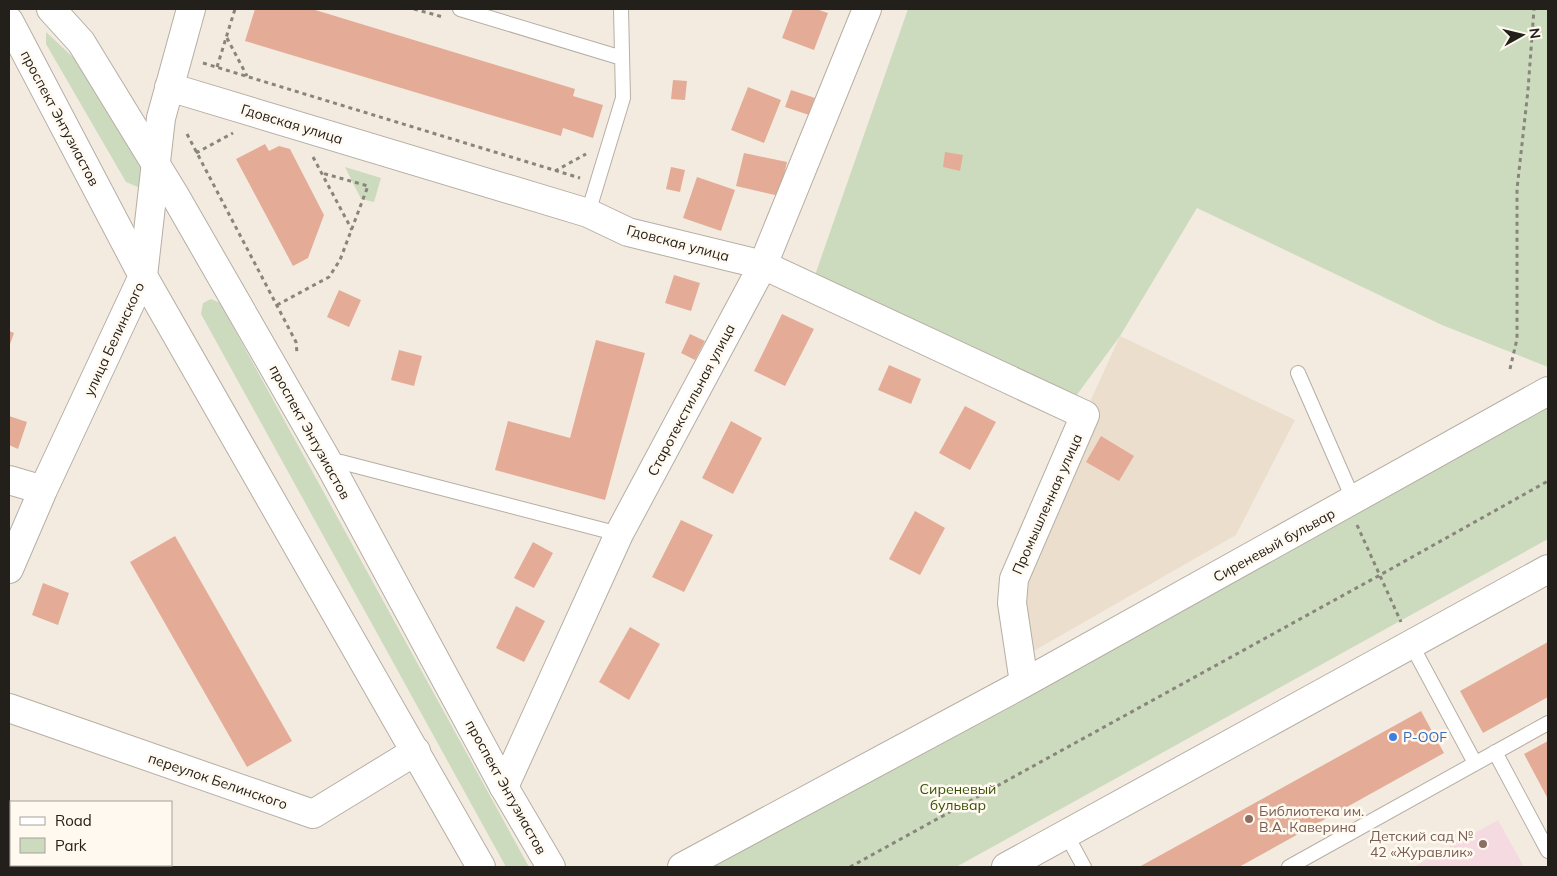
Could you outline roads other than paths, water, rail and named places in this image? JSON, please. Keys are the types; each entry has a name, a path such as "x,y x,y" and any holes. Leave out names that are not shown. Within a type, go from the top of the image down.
{"street":[{"name":"проспект Энтузиастов","path":"51,9 81,42 174,194 332,470 504,787 551,867"},
{"name":"улица Белинского","path":"9,569 43,490 144,276 161,118 191,9"},
{"name":"Старотекстильная улица","path":"504,787 618,534 763,265 867,9"},
{"name":"проспект Энтузиастов","path":"9,21 144,276 416,751 480,867"},
{"name":"Гдовская улица","path":"169,87 588,213 628,232 763,265 1085,415"},
{"name":"Сиреневый бульвар","path":"682,867 1024,682 1548,392"},
{"name":"Промышленная улица","path":"1024,682 1012,603 1014,579 1085,415"},
{"path":"9,480 43,490"},
{"path":"1006,867 1548,569"},
{"name":"переулок Белинского","path":"9,708 313,814 416,751"}],"lane":[{"path":"460,9 622,58"},
{"path":"588,213 623,98 621,9"},
{"path":"1298,373 1351,502"},
{"path":"332,470 341,462 618,534"},
{"path":"1411,644 1475,763"},
{"path":"1289,867 1548,723"},
{"path":"1495,752 1548,851"},
{"path":"1066,834 1084,867"}],"place":[{"name":"P-OOF","path":"1393,737"},
{"name":"Библиотека им. В.А. Каверина","path":"1249,819"},
{"name":"Детский сад № 42 «Журавлик»","path":"1483,844"}]}
